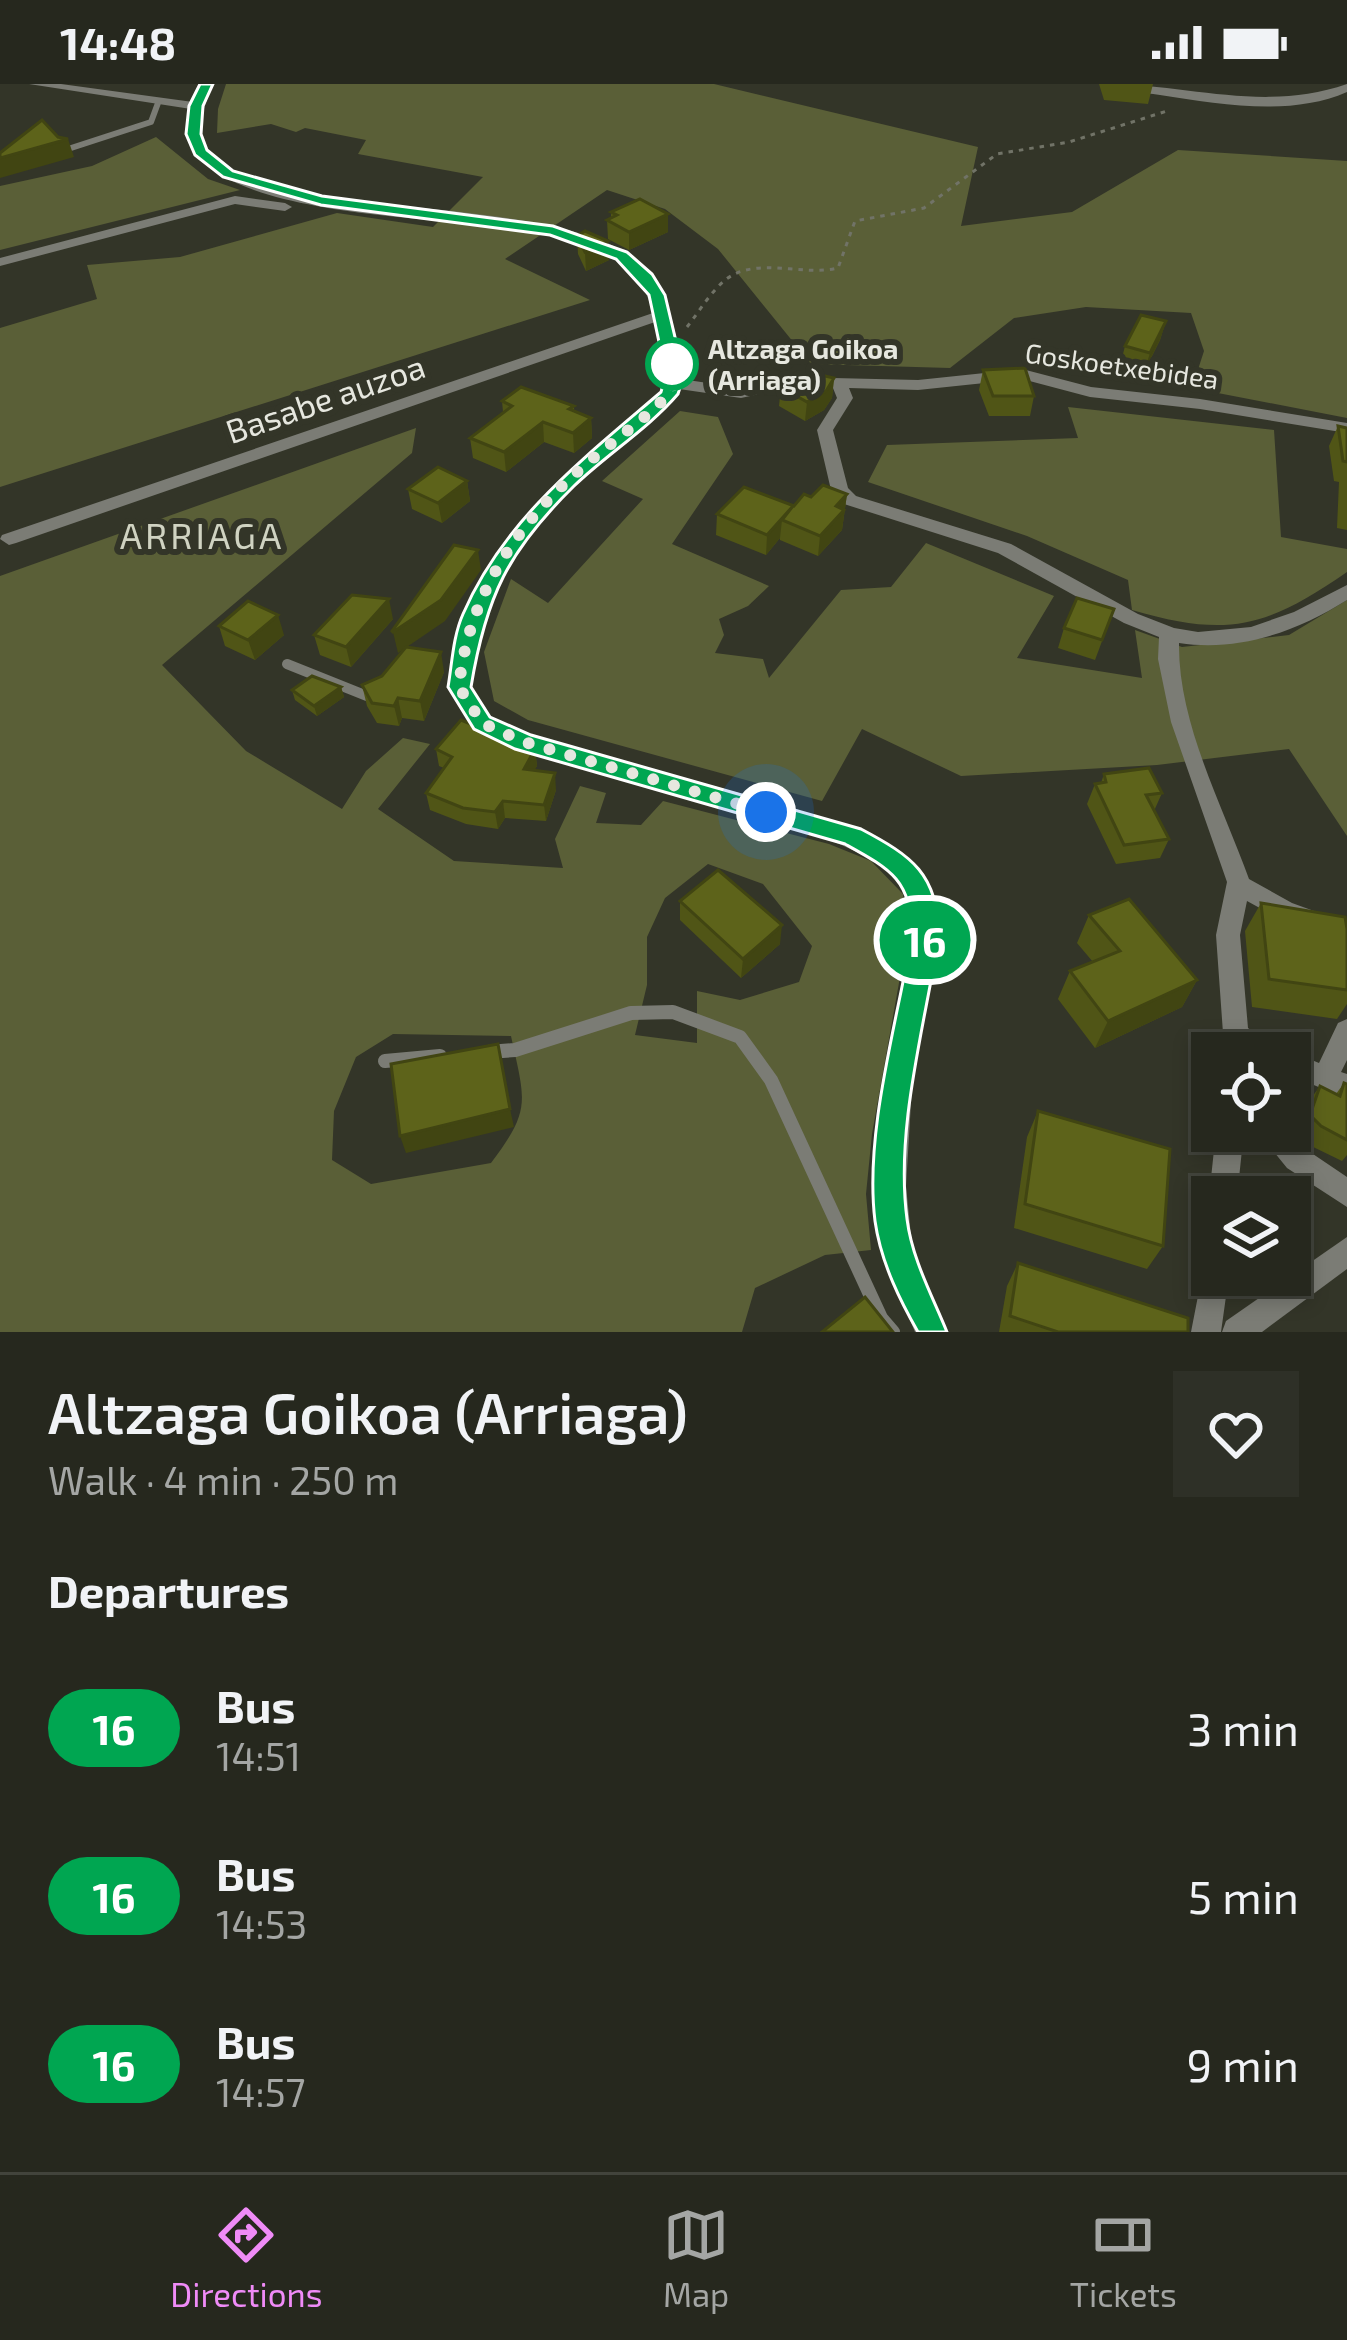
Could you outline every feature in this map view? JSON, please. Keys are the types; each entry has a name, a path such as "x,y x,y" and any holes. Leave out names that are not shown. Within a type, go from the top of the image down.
{"street":[{"path":"23,84 196,106"},
{"path":"121,84 158,103"},
{"path":"206,84 196,106 194,134 200,152 228,174 321,201 553,230 622,256 646,278 663,323 674,383 658,406 566,483 505,553 481,592 453,663 459,687 482,723 500,732 852,836 888,856 911,876 925,904 926,935 889,1169 891,1220 899,1258 930,1332"},
{"path":"1112,84 1205,98 1302,102 1336,96 1347,88"},
{"path":"0,262 249,200 296,208 321,201"},
{"name":"Basabe auzoa","path":"9,539 663,323"},
{"name":"Goskoetxebidea","path":"674,383 725,394 791,382 918,386 1022,374 1090,392 1347,428"},
{"path":"839,382 844,398 825,430 840,490 850,500 999,546 1169,634 1220,639 1251,635 1286,626 1347,591"},
{"path":"1169,634 1166,652 1186,727 1238,881"},
{"path":"1233,1032 1228,935 1238,884 1284,910 1347,934"},
{"path":"1337,1081 1347,1031"},
{"path":"1290,1152 1347,1193"},
{"path":"1237,1332 1347,1251"},
{"path":"1206,1332 1211,1296"}],"lane":[{"path":"68,149 151,122 158,103"},
{"path":"287,664 351,693 367,696 378,684"},
{"path":"471,1054 515,1050 631,1012 673,1012 740,1037 771,1080 881,1318 893,1332"},
{"path":"385,1060 450,1055"}],"path":[{"path":"663,323 687,328 728,277 747,271 818,274 838,268 855,221 924,208 997,154 1069,142 1166,111"}],"green space":[{"path":"226,84 714,84 978,147 961,226 1072,212 1178,150 1347,161 1347,418 1192,388 1204,351 1191,313 1086,307 1014,318 950,368 811,364 718,249 665,209 607,190 505,259 590,300 0,487 0,328 97,299 87,265 180,257 337,213 433,227 483,177 358,154 366,140 305,128 296,132 271,124 217,133"},
{"path":"156,137 208,179 240,190 0,250 0,186 92,166"},
{"path":"1068,407 1274,430 1281,537 1347,549 1347,572 1269,616 1221,625 1165,619 1132,610 1128,580 1027,536 868,482 887,445 1078,438"},
{"path":"680,411 718,417 733,454 672,544 769,586 748,606 719,619 724,635 715,653 763,659 769,678 841,590 891,587 926,543 1054,596 1017,658 1142,678 1135,630 1182,647 1289,635 1347,600 1347,836 1289,749 1157,765 961,776 862,729 822,801 528,720 494,701 484,652 511,579 548,603 643,499 602,481"},
{"path":"416,428 412,453 162,665 246,751 342,809 366,771 403,738 430,744 378,809 454,861 563,868 555,839 580,786 606,793 596,823 641,825 663,801 829,844 871,861 903,894 907,938 872,1134 866,1194 871,1250 825,1255 755,1288 742,1332 0,1332 0,576","holes":["708,864 763,884 812,946 799,982 740,1000 697,991 697,1043 635,1035 647,985 647,937 665,898","393,1034 511,1036 522,1104 513,1130 491,1163 371,1184 332,1160 334,1111 356,1057"]}],"building":[{"path":"42,120 58,137 68,139 0,158 0,153"},
{"path":"640,199 668,214 629,232 607,220 617,215 611,212"},
{"path":"585,231 608,241 585,252 577,236"},
{"path":"1141,315 1166,321 1150,353 1125,346"},
{"path":"1025,368 1034,396 993,396 983,370"},
{"path":"807,372 834,378 826,391 807,402 781,387"},
{"path":"521,387 574,406 569,409 591,418 573,433 543,422 504,452 470,438 512,406 502,401"},
{"path":"1338,426 1347,428 1347,462 1343,461"},
{"path":"438,467 467,481 438,503 408,489"},
{"path":"823,485 847,494 836,506 844,510 820,536 782,520 793,506 767,535 717,514 744,487 794,506 804,494 811,497"},
{"path":"454,545 478,550 441,600 393,632 392,631"},
{"path":"352,595 389,599 346,647 314,635"},
{"path":"1077,598 1114,609 1102,640 1064,628"},
{"path":"248,601 278,615 248,640 219,626"},
{"path":"406,647 441,652 420,701 398,698 394,706 372,703 362,685 382,676"},
{"path":"312,676 341,687 314,706 292,690"},
{"path":"461,720 500,736 497,739 535,749 524,769 555,773 544,805 503,801 495,812 463,808 426,793 452,757 436,749"},
{"path":"1149,768 1162,793 1146,795 1169,839 1124,845 1095,784 1106,782 1104,774"},
{"path":"718,870 782,925 743,959 680,901"},
{"path":"1129,899 1197,980 1108,1021 1070,971 1120,951 1089,915"},
{"path":"1261,903 1345,917 1347,990 1269,979"},
{"path":"498,1044 510,1109 400,1136 391,1064"},
{"path":"1347,1084 1347,1140 1311,1116 1320,1086 1340,1096"},
{"path":"1038,1111 1170,1149 1163,1246 1025,1204"},
{"path":"1018,1263 1188,1318 1188,1332 1058,1332 1010,1316"},
{"path":"865,1297 893,1332 822,1332"}],"bus line":[{"name":"16","path":"206,84 194,114 194,134 200,152 228,174 277,192 321,201 553,230 622,256 657,295 675,375 669,394 566,483 505,553 471,618 459,687 482,723 524,742 852,836 888,856 911,876 925,904 926,935 889,1169 891,1220 899,1258 930,1332"}],"place":[{"name":"Altzaga Goikoa (Arriaga)","path":"672,364"}],"district":[{"name":"ARRIAGA","path":"202,534"}],"route":[{"path":"672,364 675,375 669,394 566,483 505,553 471,618 459,687 482,723 524,742 766,812"}]}
